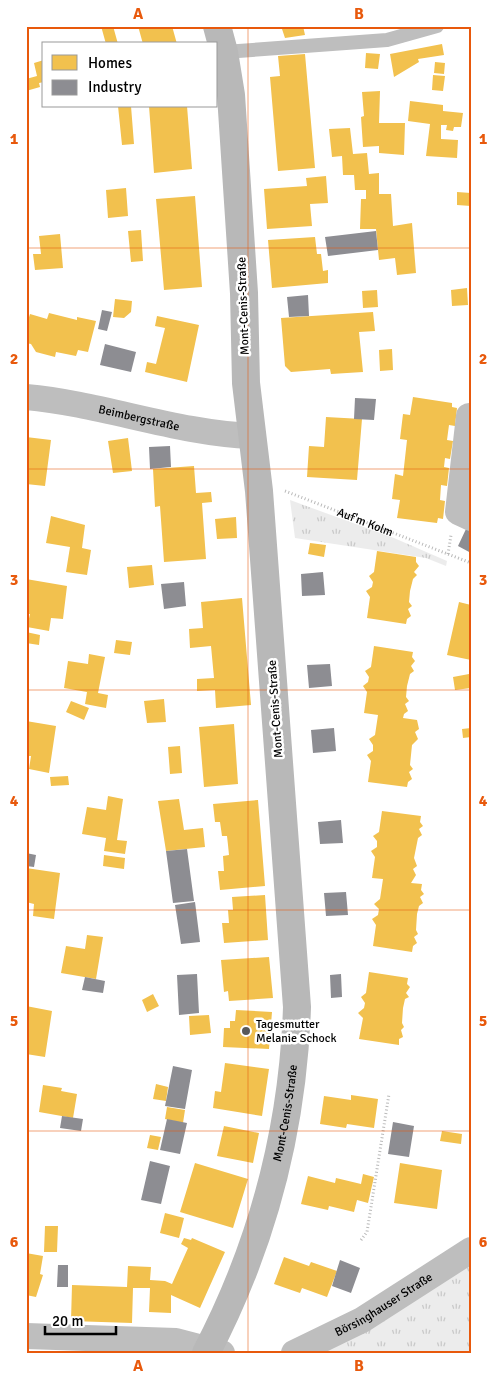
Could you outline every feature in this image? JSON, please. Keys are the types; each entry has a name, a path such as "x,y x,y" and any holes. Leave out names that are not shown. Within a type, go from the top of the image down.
{"main road":[{"name":"Mont-Cenis-Straße","path":"212,1351 267,1205 285,1126 296,1036 297,1007 259,491 246,383 244,292 231,104 224,52 217,26"}],"street":[{"name":"Beimbergstraße","path":"26,396 62,400 215,434 252,436"},
{"path":"470,416 458,512 471,518"},
{"name":"Börsinghauser Straße","path":"294,1353 362,1320 471,1250"},
{"path":"26,1336 145,1346 176,1341 212,1351"}],"lane":[{"path":"224,52 386,40 437,26"}],"path":[{"name":"Auf'm Kolm","path":"259,491 289,491 471,563"},
{"path":"448,554 450,543"},
{"path":"361,1240 367,1232 389,1094"}],"green space":[{"path":"290,500 394,538 447,561 446,566 426,558 295,538"},
{"path":"471,1262 471,1353 321,1353"}],"building: Homes":[{"path":"101,26 113,26 117,42 105,42"},
{"path":"138,26 172,26 176,42 142,42"},
{"path":"281,26 303,26 305,35 285,38"},
{"path":"442,44 444,55 418,59 419,62 394,77 390,54"},
{"path":"366,53 380,54 378,69 365,68"},
{"path":"305,54 315,168 278,171 270,77 280,76 278,56"},
{"path":"42,61 42,82 39,83 40,87 26,91 26,79 37,76 34,63"},
{"path":"435,62 445,63 444,74 434,73"},
{"path":"433,75 445,76 443,91 432,90"},
{"path":"380,91 379,123 405,123 404,155 379,153 379,146 363,147 361,117 364,116 362,92"},
{"path":"410,101 443,105 443,111 463,113 461,127 454,127 453,131 446,130 447,125 441,125 441,139 458,140 457,158 426,156 430,124 408,121"},
{"path":"118,108 131,108 134,144 122,145"},
{"path":"149,108 187,108 192,169 154,173"},
{"path":"350,128 353,154 367,153 369,174 379,173 379,194 391,194 393,226 412,223 416,273 397,275 395,258 379,260 376,229 360,229 361,199 366,199 366,190 355,190 354,175 343,175 342,156 332,157 329,129"},
{"path":"326,176 328,203 310,204 312,226 267,229 264,189 307,186 306,178"},
{"path":"126,188 128,216 108,218 106,190"},
{"path":"457,192 471,193 471,206 457,205"},
{"path":"195,196 202,287 164,290 156,199"},
{"path":"141,230 143,261 131,262 128,231"},
{"path":"60,234 63,268 35,270 33,254 41,254 39,236"},
{"path":"315,237 317,254 321,254 323,271 328,270 328,283 272,288 268,240"},
{"path":"467,288 468,305 452,306 451,290"},
{"path":"377,290 378,307 363,308 362,291"},
{"path":"115,299 132,301 131,312 124,318 113,317"},
{"path":"373,312 375,331 359,332 363,372 331,374 330,369 291,372 285,366 281,318"},
{"path":"49,313 77,320 77,317 96,321 88,352 78,350 76,356 56,352 55,357 36,352 31,344 26,343 26,327 30,314 47,319"},
{"path":"157,316 199,325 187,382 145,372 147,362 156,364 165,328 155,326"},
{"path":"392,349 393,370 380,371 379,350"},
{"path":"413,397 452,403 452,407 457,408 455,426 449,425 447,440 453,441 450,459 445,458 444,467 449,468 447,486 441,485 440,500 445,501 443,519 438,518 437,523 397,518 400,500 392,499 395,474 403,476 407,440 400,439 403,414 410,415"},
{"path":"326,417 362,419 357,480 307,477 309,446 324,447"},
{"path":"26,437 51,440 45,486 26,484"},
{"path":"128,438 132,471 113,473 108,441"},
{"path":"194,466 196,493 211,492 212,502 202,503 206,559 164,562 160,506 155,507 153,469"},
{"path":"51,516 85,525 82,548 91,550 87,575 66,572 70,547 46,543"},
{"path":"236,517 237,538 217,539 215,519"},
{"path":"310,543 326,545 324,557 308,554"},
{"path":"377,551 416,557 416,562 419,566 414,572 417,575 413,579 409,602 412,606 408,609 411,616 407,619 406,624 367,618 370,597 366,591 372,587 373,582 369,576 374,572"},
{"path":"152,565 154,585 129,588 127,567"},
{"path":"26,579 67,586 63,619 51,618 49,631 27,627 30,614 26,614"},
{"path":"242,598 251,705 216,708 215,690 197,691 197,679 214,678 211,646 190,648 189,629 203,628 201,602"},
{"path":"459,602 471,605 471,660 447,655"},
{"path":"26,632 40,635 39,645 26,643"},
{"path":"116,640 132,642 130,655 114,653"},
{"path":"374,646 413,652 412,657 415,661 411,666 414,671 410,674 407,686 406,697 409,701 405,704 408,711 404,714 403,718 417,720 419,729 415,732 418,739 412,745 410,765 413,769 409,772 412,779 408,782 407,787 368,782 371,761 367,755 373,751 373,745 369,739 375,735 378,715 364,713 367,692 363,686 368,682 369,677 365,671 371,667"},
{"path":"89,654 105,657 98,693 108,695 106,708 85,704 87,692 64,688 68,661 88,664"},
{"path":"469,674 471,688 455,690 453,677"},
{"path":"164,699 166,722 147,723 144,701"},
{"path":"71,701 89,708 84,720 66,712"},
{"path":"26,721 56,726 49,773 29,769 31,756 26,756"},
{"path":"234,724 238,784 204,787 199,727"},
{"path":"471,728 471,737 463,738 462,729"},
{"path":"180,746 182,773 170,774 168,747"},
{"path":"68,776 69,785 51,786 50,777"},
{"path":"108,796 123,799 117,840 127,841 125,854 104,851 106,838 82,834 87,807 106,810"},
{"path":"179,799 184,830 203,828 205,847 166,851 158,801"},
{"path":"258,800 265,886 220,890 218,871 224,871 223,856 229,855 227,836 222,836 220,822 215,822 213,804"},
{"path":"382,811 421,816 420,822 423,826 419,829 422,835 418,838 414,858 417,866 413,869 416,875 411,883 422,884 421,890 424,894 420,897 423,903 419,906 417,914 416,930 418,934 414,937 417,943 413,946 412,952 373,946 376,925 372,919 378,915 379,909 374,904 380,899 383,879 372,878 375,857 371,851 377,847 377,841 373,836 379,832"},
{"path":"104,855 125,858 124,869 103,866"},
{"path":"26,868 60,873 54,919 33,916 34,904 26,902"},
{"path":"265,895 268,940 224,943 222,923 229,923 228,910 233,910 232,897"},
{"path":"87,935 103,937 96,979 61,973 66,946 85,949"},
{"path":"269,957 273,998 229,1001 228,991 224,992 221,960"},
{"path":"369,972 408,978 407,984 410,987 406,993 409,997 405,999 403,1008 402,1023 404,1027 401,1030 403,1037 399,1039 399,1045 359,1039 363,1018 358,1013 364,1008 365,1003 361,997 366,993"},
{"path":"153,994 159,1006 147,1012 142,1000"},
{"path":"26,1006 52,1011 45,1057 26,1054"},
{"name":"Tagesmutter Melanie Schock","path":"236,1010 272,1012 269,1049 223,1047 224,1028 230,1028 230,1021 235,1021"},
{"path":"209,1015 211,1033 190,1035 189,1016"},
{"path":"225,1063 269,1069 262,1116 213,1108 215,1091 221,1092"},
{"path":"156,1084 168,1087 166,1101 153,1099"},
{"path":"43,1085 62,1088 61,1091 77,1094 73,1118 39,1112"},
{"path":"351,1095 378,1099 374,1128 347,1124 346,1128 320,1124 324,1096 351,1100"},
{"path":"167,1107 185,1110 183,1123 165,1119"},
{"path":"224,1126 259,1133 253,1163 217,1156"},
{"path":"442,1131 462,1134 461,1144 440,1141"},
{"path":"150,1135 161,1137 158,1150 147,1148"},
{"path":"195,1163 248,1179 233,1228 180,1212"},
{"path":"400,1163 442,1170 437,1209 394,1203"},
{"path":"363,1174 374,1177 368,1203 357,1200 354,1212 329,1206 328,1210 301,1204 308,1176 335,1183 336,1178 361,1184"},
{"path":"165,1213 184,1218 179,1238 160,1233"},
{"path":"45,1226 58,1226 57,1252 44,1252"},
{"path":"184,1238 191,1240 192,1238 225,1252 200,1308 171,1295 171,1313 149,1312 150,1288 133,1288 132,1323 71,1321 72,1285 127,1287 128,1266 151,1267 150,1280 165,1281 172,1284 188,1248 181,1244"},
{"path":"26,1253 43,1256 40,1274 43,1275 36,1297 26,1295"},
{"path":"284,1257 309,1266 311,1262 337,1271 327,1297 302,1288 300,1293 274,1284"}],"building: Industry":[{"path":"376,231 378,250 328,256 325,237"},
{"path":"308,295 309,316 289,317 287,297"},
{"path":"102,310 112,312 107,331 98,329"},
{"path":"105,344 136,352 131,372 100,365"},
{"path":"355,398 376,399 374,420 354,419"},
{"path":"170,446 171,467 150,469 149,447"},
{"path":"466,529 471,531 471,553 458,546"},
{"path":"323,572 325,595 302,596 301,574"},
{"path":"184,582 186,606 164,609 161,584"},
{"path":"330,664 332,686 309,688 307,665"},
{"path":"334,728 336,751 313,753 311,730"},
{"path":"341,820 343,843 320,844 318,822"},
{"path":"187,849 194,901 173,903 166,851"},
{"path":"26,853 36,855 34,867 26,866"},
{"path":"346,892 348,915 326,916 324,893"},
{"path":"195,902 200,942 181,944 175,905"},
{"path":"197,974 199,1013 179,1015 177,975"},
{"path":"341,974 342,997 331,998 330,975"},
{"path":"85,977 105,981 103,993 82,990"},
{"path":"173,1066 192,1070 185,1109 165,1106"},
{"path":"62,1116 83,1119 81,1131 60,1128"},
{"path":"167,1119 187,1123 180,1154 160,1150"},
{"path":"393,1122 414,1126 409,1157 388,1154"},
{"path":"150,1161 170,1166 161,1204 141,1200"},
{"path":"340,1260 360,1268 351,1293 332,1286"},
{"path":"58,1265 68,1265 68,1287 57,1287"}],"place":[{"name":"Tagesmutter Melanie Schock","path":"246,1031"}]}
